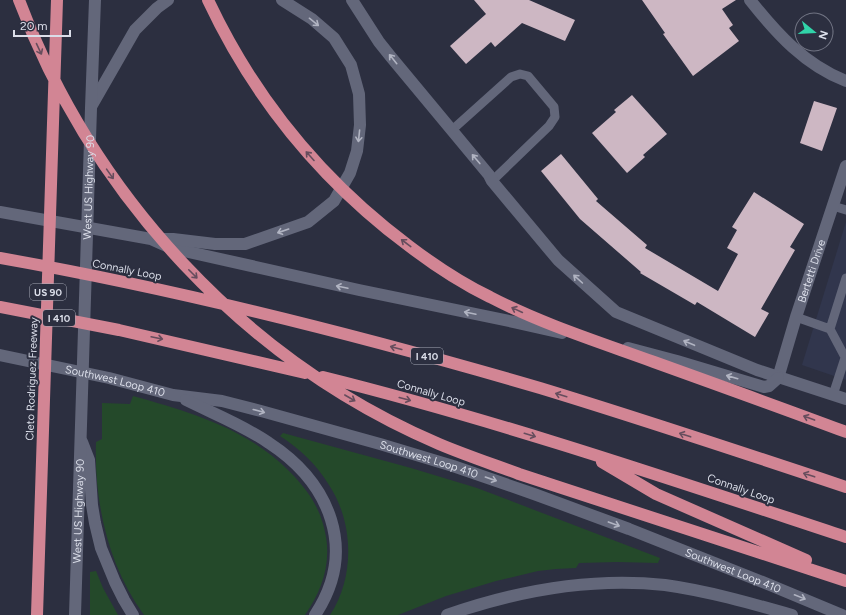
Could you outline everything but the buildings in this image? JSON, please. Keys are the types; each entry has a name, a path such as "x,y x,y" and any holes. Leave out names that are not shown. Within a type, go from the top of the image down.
{"highway":[{"path":"19,0 38,47 69,108 96,152 131,202 165,244 219,300 269,342 306,370 348,397 393,422 438,444 471,457 519,474 846,579"},
{"name":"Cleto Rodriguez Freeway","path":"36,615 58,0"},
{"path":"208,0 246,70 274,112 306,151 336,184 365,211 432,262 490,297 544,322 846,432"},
{"name":"Connally Loop","path":"0,258 179,294 358,337 542,389 846,487"},
{"name":"Connally Loop","path":"0,307 119,330 254,361 434,407 648,471 846,537"},
{"path":"584,451 656,494 846,579"}],"main road":[{"name":"West US Highway 90","path":"75,615 95,0"},
{"path":"91,108 134,30 157,8 168,0"},
{"path":"0,212 151,239 173,239 215,244 245,244 308,222 334,201 350,173 357,151 360,125 359,94 351,65 334,38 312,19 282,0"},
{"path":"352,0 379,42 558,260 616,312 778,378 846,400"},
{"path":"755,2 783,39 809,61 832,76 846,81"},
{"name":"Bertetti Drive","path":"778,378 796,317 846,166"},
{"path":"151,239 171,248 616,344 764,387 769,386 778,378"},
{"name":"Southwest Loop 410","path":"0,355 109,378 174,394 222,401 453,466 534,494 629,530 763,582 842,615"},
{"path":"174,394 238,424 269,442 300,469 319,493 329,513 333,528 336,557 331,585 323,603 315,615"},
{"path":"81,432 89,460 92,505 95,524 102,548 115,582 133,615"},
{"path":"446,615 488,602 540,590 589,584 621,583 652,584 695,590 792,615"}],"lane":[{"path":"452,130 511,77 520,74 528,76 554,107 555,117 549,126 492,181"},
{"path":"833,206 846,210"},
{"path":"830,329 846,278"},
{"path":"796,317 830,329 846,359 833,395"}],"shaded area":[{"path":"846,222 846,380 802,365"}],"green space":[{"path":"133,396 196,415 236,433 254,443 272,456 302,485 320,514 327,543 326,565 321,586 305,615 144,615 121,576 112,555 101,510 96,465 96,442 102,439 102,403 130,404"},
{"path":"283,433 411,468 477,488 660,558 658,563 579,563 576,568 538,571 496,581 446,596 398,615 330,615 344,584 347,567 347,533 343,516 329,485 319,471 294,446 280,436"},
{"path":"96,571 103,588 118,615 90,615 90,572"}]}
